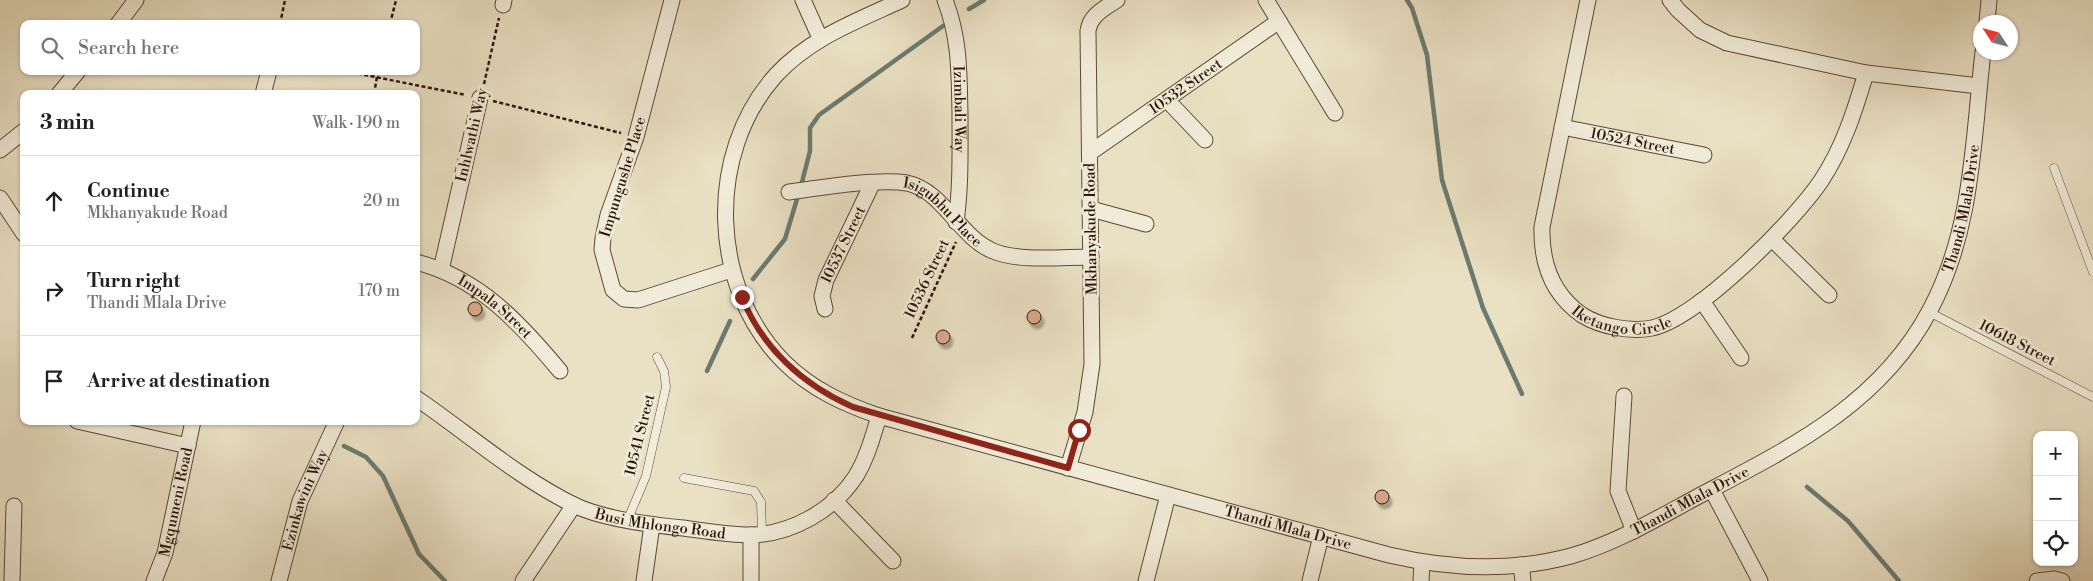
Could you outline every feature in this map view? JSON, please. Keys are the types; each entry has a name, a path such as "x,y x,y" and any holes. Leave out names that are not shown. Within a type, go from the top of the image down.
{"street":[{"path":"121,20 136,0"},
{"name":"Impungushe Place","path":"672,0 636,137 605,226 602,250 613,290 629,300 638,300 731,270"},
{"path":"803,0 820,38"},
{"name":"Thandi Mlala Drive","path":"902,0 820,38 798,54 776,75 753,109 730,165 725,196 726,231 731,270 747,311 763,336 784,362 832,398 879,416 1422,563 1475,568 1521,565 1570,556 1634,531 1798,442 1840,415 1893,364 1929,312 1951,264 1962,226 1970,182 1982,60"},
{"name":"Izimbali Way","path":"945,0 954,24 959,49 959,225"},
{"name":"Mkhanyakude Road","path":"1068,468 1085,412 1092,364 1089,25 1097,14 1117,0"},
{"path":"1266,0 1335,113"},
{"name":"Iketango Circle","path":"1588,0 1542,227 1541,243 1543,258 1548,272 1564,299 1586,317 1604,324 1637,330 1652,328 1668,322 1702,301 1772,238 1821,182 1832,163 1855,111 1866,73"},
{"path":"1670,0 1700,30 1727,43 1866,73 1979,86"},
{"path":"1988,15 1989,0"},
{"name":"10532 Street","path":"1091,152 1279,21"},
{"path":"63,90 75,75"},
{"path":"264,90 267,75"},
{"name":"Inhlwathi Way","path":"441,270 480,98"},
{"path":"1167,100 1205,140"},
{"name":"10524 Street","path":"1562,127 1704,154"},
{"path":"0,150 20,134"},
{"name":"Isigubhu Place","path":"789,192 872,184 907,183 930,195 976,241 1001,254 1015,257 1091,257"},
{"name":"10537 Street","path":"825,309 822,296 826,280 872,184"},
{"path":"0,198 20,228"},
{"path":"1091,208 1146,224"},
{"path":"1772,238 1829,295"},
{"name":"Impala Street","path":"420,263 441,270 478,289 509,314 560,371"},
{"path":"1702,301 1741,358"},
{"path":"1624,396 1617,477 1618,491 1634,531"},
{"name":"Busi Mhlongo Road","path":"420,401 515,469 574,505 605,516 628,519 652,526 757,534 791,527 806,520 847,488 864,461 879,416"},
{"path":"95,425 188,446"},
{"name":"Mgqumeni Road","path":"154,581 165,553 192,425"},
{"name":"Ezinkawini Way","path":"279,581 300,501 335,425"},
{"path":"1712,490 1760,581"},
{"path":"1146,581 1168,495"},
{"path":"834,500 893,561"},
{"path":"523,581 574,505"},
{"path":"12,581 14,506"},
{"path":"644,581 652,526"},
{"path":"751,581 757,534"},
{"path":"1310,581 1321,536"},
{"path":"1421,581 1422,563"},
{"path":"1521,565 1523,581"},
{"path":"2037,581 2054,579 2062,581"}],"lane":[{"path":"2054,168 2093,272"},
{"name":"10618 Street","path":"1929,312 2093,397"},
{"name":"10541 Street","path":"628,519 646,476 666,387 664,371 657,357"},
{"path":"684,478 754,491 759,496 761,502 757,534"}],"path":[{"path":"281,20 285,0"},
{"path":"391,20 396,0"},
{"name":"Inhlwathi Way","path":"480,98 503,2"},
{"path":"375,90 377,75"},
{"name":"10536 Street","path":"912,338 959,225"}],"building":[{"path":"472,302 478,302 482,309 478,316 472,316 468,312 468,306"},
{"path":"1031,310 1037,310 1041,317 1037,324 1031,324 1027,320 1027,314"},
{"path":"940,330 946,330 950,337 946,344 940,344 936,340 936,334"},
{"path":"1379,490 1385,490 1389,497 1385,504 1379,504 1375,500 1375,494"}],"waterway":[{"path":"969,9 984,0"},
{"path":"1407,0 1412,8 1427,55 1442,180 1483,308 1522,394"},
{"path":"801,186 810,151 810,128 819,115 943,26"},
{"path":"753,279 785,239 797,199"},
{"path":"707,371 730,321"},
{"path":"344,446 366,457 383,476 419,554 445,581"},
{"path":"1807,487 1848,521 1899,581"}],"route":[{"path":"742,297 747,311 763,336 784,362 809,383 832,398 853,407 879,416 1068,468 1079,430"}]}
